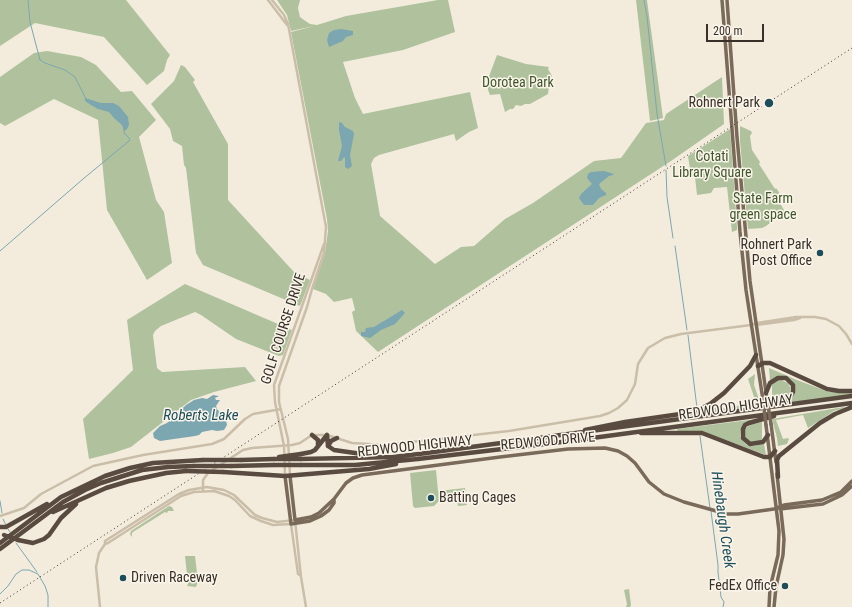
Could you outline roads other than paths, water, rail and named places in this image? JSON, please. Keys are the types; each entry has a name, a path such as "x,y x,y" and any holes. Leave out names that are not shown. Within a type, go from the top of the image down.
{"highway":[{"path":"531,440 625,422 694,412 710,404 724,393 750,366 756,355"},
{"path":"758,366 763,363 770,364 827,389 834,391 852,391"},
{"path":"733,413 785,401 792,395 792,385 786,378 778,378 770,382 766,393"},
{"name":"REDWOOD HIGHWAY","path":"0,543 61,497 105,476 130,468 163,462 301,457 393,457 531,440 852,396"},
{"name":"REDWOOD HIGHWAY","path":"0,549 78,493 109,480 147,470 168,467 194,466 355,465 570,441 852,403"},
{"path":"778,477 779,456 825,420 852,407"},
{"path":"768,435 762,442 750,444 743,438 743,429 747,424 753,421 805,409"},
{"path":"635,432 645,434 702,433 767,458 770,457 775,451"},
{"path":"327,434 328,446"},
{"path":"301,457 311,452 318,446 327,434"},
{"path":"312,435 318,440 318,446"},
{"path":"328,446 331,441 337,438"},
{"path":"328,446 337,451 393,457"},
{"path":"48,514 106,488 129,481 166,473 186,471 288,476 369,469 418,459"},
{"path":"1,527 10,525 61,497"},
{"path":"2,534 18,540 33,543 44,539 49,535 61,518 76,504 86,498"}],"main road":[{"path":"722,0 740,232 762,400 775,451 782,508 784,539 774,607"},
{"path":"727,0 751,288 763,363 767,399 770,457 777,508 779,539 770,588 769,607"},
{"name":"REDWOOD DRIVE","path":"293,522 316,515 334,499 343,487 357,477 375,473 568,449 605,448 618,451 635,463 649,482 659,492 714,512 732,515 777,508"},
{"name":"GOLF COURSE DRIVE","path":"288,476 293,522"},
{"path":"782,508 828,498 841,492 852,481"},
{"path":"777,508 823,504 842,495 852,486"},
{"path":"775,565 780,566"}],"street":[{"name":"GOLF COURSE DRIVE","path":"268,0 288,26"},
{"name":"GOLF COURSE DRIVE","path":"272,0 284,15 288,26 325,218 324,253 307,307 279,386 278,394 288,446 288,476"},
{"name":"GOLF COURSE DRIVE","path":"288,476 274,394 276,378 325,240"},
{"path":"203,491 203,480 208,473 243,450 288,446 296,444 312,435 327,434 352,443 384,445 509,431 600,416 613,411 627,400 635,384 638,364 648,348 665,338 685,333 815,317 831,322 843,330 852,344"},
{"path":"0,516 24,508 41,494 93,466 143,455 212,444 229,435 247,418 259,413 281,409"},
{"name":"REDWOOD DRIVE","path":"100,607 96,567 99,553 105,544 105,541 179,494 203,487 213,488 223,492 262,520 293,522"},
{"name":"REDWOOD DRIVE","path":"105,544 181,496 203,491 223,492"},
{"path":"293,522 298,574 301,577 306,607"}],"water":[{"path":"341,29 353,31 353,35 346,37 343,41 329,47 327,40 329,33 334,30"},
{"path":"85,98 101,103 113,103 119,106 128,117 129,125 127,129 124,131 122,125 109,112 91,105 85,101"},
{"path":"341,122 345,127 353,131 354,134 350,155 352,166 348,169 345,167 344,157 341,161 338,161 342,146 339,130 339,123"},
{"path":"604,171 614,174 599,184 606,195 599,198 593,205 584,205 579,198 581,194 592,184 587,178 588,174 591,172"},
{"path":"402,310 405,313 395,324 381,330 370,338 361,336 361,332 365,332 366,328 374,327"},
{"name":"Roberts Lake","path":"213,395 219,396 215,398 216,400 220,400 216,406 226,420 227,425 224,430 212,430 202,432 195,436 160,441 154,438 153,433 160,426 167,423 186,405 194,400 202,398 207,399"}],"waterway":[{"path":"28,0 30,22 40,60 65,70 75,77 86,99"},
{"path":"644,0 657,114 666,166"},
{"path":"0,251 129,141 130,139 124,133 124,130"},
{"path":"666,170 667,197 673,238"},
{"path":"675,246 687,330"},
{"path":"688,335 697,408"},
{"name":"Hinebaugh Creek","path":"700,436 710,508"},
{"path":"0,501 2,513"},
{"name":"Hinebaugh Creek","path":"711,511 721,597 724,602 723,607"},
{"path":"3,519 6,525"},
{"path":"16,543 37,572"},
{"path":"0,594 8,586 16,574 22,570 29,570 38,574 45,586 48,595 48,607"}],"railway":[{"path":"0,603 852,48"}],"place":[{"name":"Rohnert Park","path":"769,103"},
{"name":"Rohnert Park Post Office","path":"820,253"},
{"name":"Batting Cages","path":"431,498"},
{"name":"Driven Raceway","path":"123,578"},
{"name":"FedEx Office","path":"785,586"}],"park label":[{"name":"Dorotea Park","path":"518,83"},
{"name":"Cotati Library Square","path":"712,166"},
{"name":"State Farm green space","path":"763,208"}]}
